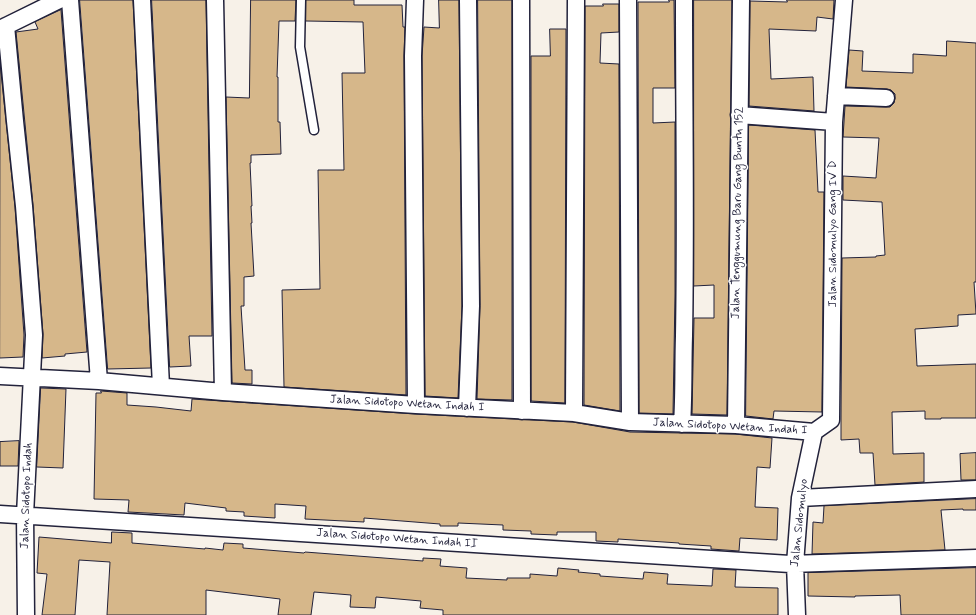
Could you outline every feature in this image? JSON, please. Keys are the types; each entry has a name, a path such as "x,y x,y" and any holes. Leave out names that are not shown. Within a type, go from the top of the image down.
{"street":[{"path":"3,28 59,0"},
{"path":"70,0 99,381"},
{"path":"142,0 161,386"},
{"path":"215,0 224,392"},
{"path":"415,0 413,56 416,405"},
{"path":"467,408 470,306 468,0"},
{"path":"521,0 522,411"},
{"path":"574,413 576,0"},
{"path":"628,0 630,422"},
{"path":"682,424 684,394 683,365 685,285 684,0"},
{"name":"Jalan Tenggumung Baru Gang Buntu 152","path":"736,425 741,0"},
{"path":"739,115 834,122 844,0"},
{"name":"Jalan Sidotopo Indah","path":"3,28 24,206 34,335 25,516 26,615"},
{"path":"836,96 886,98"},
{"name":"Jalan Sidomulyo Gang IV D","path":"814,432 831,420 834,122"},
{"name":"Jalan Sidotopo Wetan Indah I","path":"0,376 99,381 224,392 416,405 574,413 630,422 736,425 814,432"},
{"name":"Jalan Sidomulyo","path":"797,615 795,564 800,498 814,432"},
{"path":"800,498 976,489"},
{"name":"Jalan Sidotopo Wetan Indah II","path":"0,514 795,564 976,558"}],"lane":[{"path":"301,0 300,47 314,130"}],"building":[{"path":"80,0 133,0 151,368 108,369"},
{"path":"152,0 206,0 212,336 189,336 191,366 170,367"},
{"path":"251,0 296,0 295,21 279,21 277,77 278,122 280,122 281,154 251,155 250,163 254,276 244,277 244,306 241,306 245,370 252,370 252,384 232,383 226,97 249,98"},
{"path":"306,0 354,0 354,5 402,5 403,27 405,27 406,395 284,387 282,290 320,289 318,170 344,170 342,73 365,73 363,22 306,21"},
{"path":"439,0 459,0 462,306 458,398 425,396 422,56 424,27 439,28"},
{"path":"478,0 512,0 512,400 477,399 480,306"},
{"path":"669,0 674,0 675,88 653,88 653,123 675,122 673,414 639,413 638,2 669,2"},
{"path":"694,0 732,0 727,415 692,414 694,318 714,318 714,285 694,286"},
{"path":"787,0 834,0 833,19 817,17 816,31 769,29 771,79 813,77 814,111 749,106 750,1 787,2"},
{"path":"603,4 619,4 619,32 601,33 600,63 619,64 620,411 584,405 585,6 603,6"},
{"path":"61,10 87,352 42,358 43,334 33,205 16,32 38,29 35,22"},
{"path":"550,29 566,29 565,403 531,401 531,56 550,56"},
{"path":"947,41 976,43 976,282 974,282 976,314 958,315 958,326 915,329 917,366 976,364 976,418 925,419 925,411 892,412 893,454 924,453 924,482 875,485 873,453 860,453 859,439 841,440 842,258 876,257 885,255 882,202 843,200 843,176 876,178 879,138 843,137 845,106 890,107 894,103 895,94 891,90 887,89 846,87 849,50 863,51 862,71 913,73 913,54 946,56"},
{"path":"0,63 15,207 24,335 23,357 0,358"},
{"path":"749,125 815,130 818,192 824,192 822,412 774,411 773,419 746,416"},
{"path":"41,388 66,389 63,468 37,467"},
{"path":"101,391 127,393 127,405 191,411 192,399 416,414 573,422 630,432 735,434 772,438 770,468 757,467 755,507 778,508 777,540 740,538 739,551 711,549 711,546 679,543 618,539 618,542 596,541 596,532 557,532 557,535 531,534 531,531 503,530 503,525 458,523 458,526 440,526 440,524 364,518 364,522 305,519 306,506 275,504 275,518 244,516 244,512 226,511 226,508 185,503 184,515 128,512 129,500 94,499 96,393 101,393"},
{"path":"19,441 18,466 0,466 0,442"},
{"path":"976,453 976,480 961,480 960,454"},
{"path":"976,499 976,510 941,510 945,550 812,554 813,522 823,523 824,506"},
{"path":"112,532 132,533 132,543 205,549 223,550 224,543 243,544 243,548 304,553 423,561 423,558 441,559 440,566 467,568 466,578 507,580 507,578 530,578 530,574 557,576 558,568 600,574 600,576 643,579 644,572 668,574 667,584 712,586 713,569 736,570 735,587 778,588 778,615 443,615 443,610 420,608 421,601 376,597 375,608 350,607 351,595 314,592 311,615 278,615 280,599 206,590 206,615 107,615 110,562 79,560 75,615 42,615 47,574 37,573 39,537 111,543"},
{"path":"976,568 976,615 901,615 900,595 855,597 808,596 808,573"}]}
